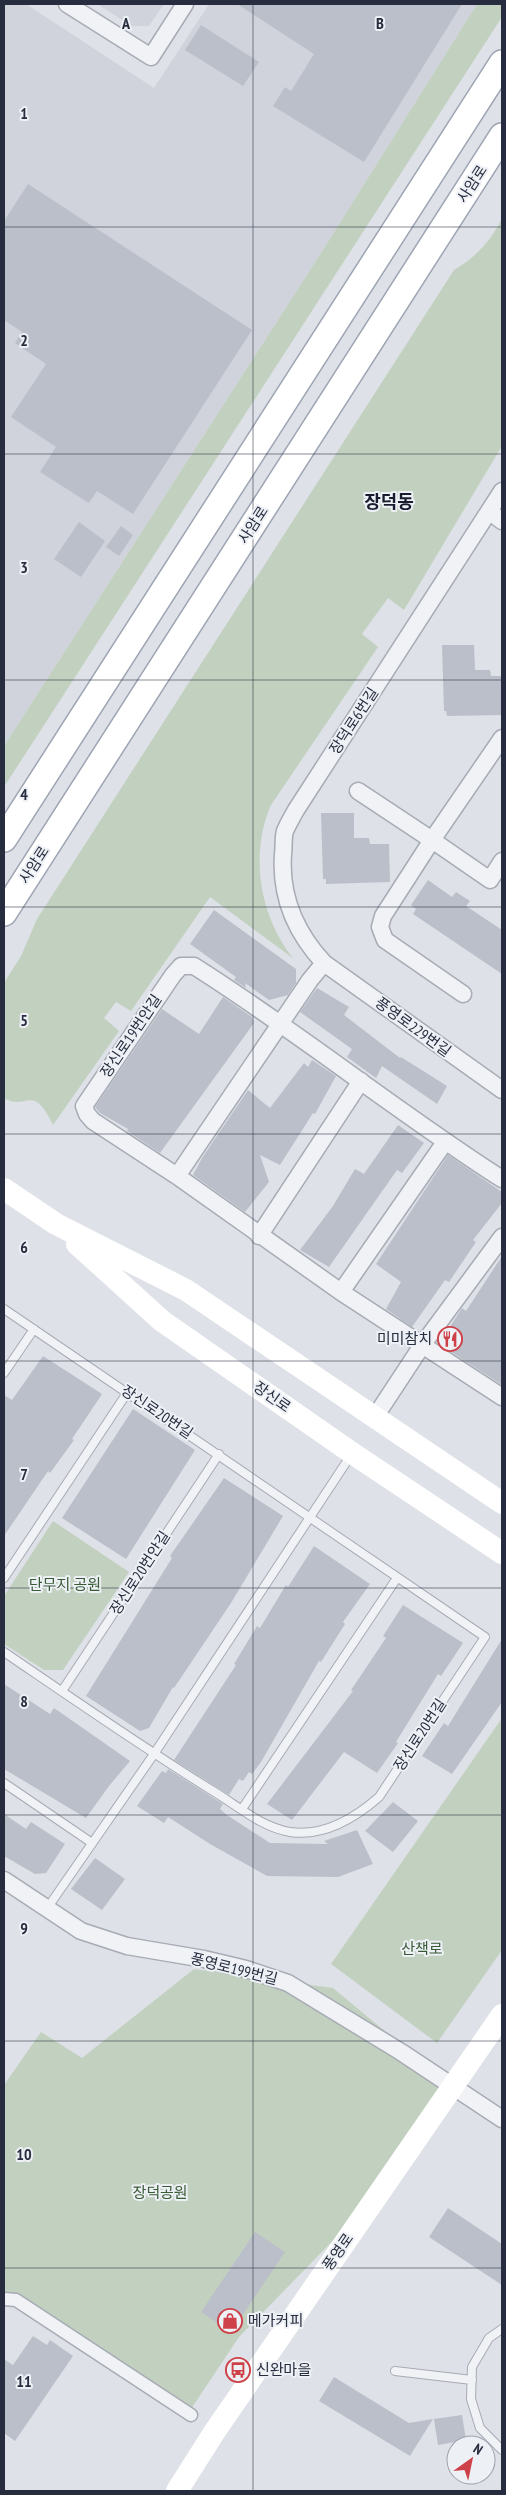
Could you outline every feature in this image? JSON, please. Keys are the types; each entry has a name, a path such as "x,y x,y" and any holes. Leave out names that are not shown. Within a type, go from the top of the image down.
{"main road":[{"path":"4,839 502,63"},
{"name":"사암로","path":"4,913 502,136"},
{"name":"장신로","path":"4,1189 56,1224 186,1290 502,1503"},
{"name":"장신로","path":"56,1224 162,1320 352,1453 502,1553"},
{"name":"풍영로","path":"177,2491 215,2431 502,2015"}],"street":[{"path":"67,4 151,57 185,4"},
{"name":"장덕로6번길","path":"324,963 309,947 296,926 285,892 282,864 284,832 296,810 496,517 502,491"},
{"path":"463,994 385,940 380,927 383,916 432,840 502,738"},
{"path":"358,791 496,884 502,861"},
{"path":"177,1176 324,963"},
{"name":"풍영로229번길","path":"324,963 502,1090"},
{"name":"장신로19번안길","path":"502,1179 445,1142 361,1081 194,966 181,966 84,1106 87,1114 94,1121 177,1176 342,1292 424,1344 502,1397"},
{"path":"260,1236 361,1081"},
{"path":"342,1292 445,1142"},
{"path":"374,1417 424,1344 502,1237"},
{"name":"풍영로199번길","path":"4,1880 81,1932 101,1939 156,1952 238,1967 288,1982 402,2052 452,2087 502,2118"},
{"path":"4,2300 16,2300 192,2415"}],"lane":[{"name":"장신로20번길","path":"4,1309 485,1637 379,1797 360,1814 333,1827 292,1832 268,1827 154,1754 4,1652"},
{"path":"4,1373 34,1328"},
{"path":"4,1578 127,1393"},
{"path":"46,1910 154,1754 352,1453"},
{"name":"장신로20번안길","path":"62,1691 219,1454"},
{"path":"242,1809 397,1578"},
{"path":"4,1783 92,1843"},
{"path":"502,2329 489,2338 472,2367 471,2398 480,2428 502,2450"},
{"path":"395,2371 472,2380"}],"shaded area":[{"path":"4,4 26,4 154,88 209,4 477,4 321,253 4,746"},
{"path":"97,4 164,4 149,26 132,26"}],"green space":[{"path":"477,4 502,4 502,17 4,787 4,746 321,253"},
{"path":"502,218 502,446 404,610 388,598 362,634 378,647 271,805 264,824 260,865 266,905 282,943 294,959 210,897 131,1011 116,1002 104,1018 119,1031 53,1125 40,1104 29,1100 18,1102 4,1098 4,983 21,956 37,919 454,270 482,248"},
{"name":"단무지 공원","path":"53,1521 129,1572 63,1670 44,1670 4,1644 4,1596"},
{"name":"산책로","path":"502,1718 502,1950 437,2043 331,1964"},
{"name":"장덕공원","path":"194,1969 333,1988 452,2087 350,2223 239,2337 191,2409 4,2300 4,2085 41,2032 82,2058"}],"building":[{"path":"237,4 462,4 364,162 273,106 285,87 291,91 314,54"},
{"path":"201,25 259,62 243,86 185,50"},
{"path":"28,184 252,330 133,514 97,491 89,503 40,472 56,447 11,417 46,364 15,343 22,332 4,320 4,221"},
{"path":"79,522 105,541 81,577 54,559"},
{"path":"121,526 133,535 119,556 106,547"},
{"path":"442,645 474,645 475,670 490,670 491,676 502,676 502,715 447,716 446,711 444,711"},
{"path":"321,813 354,813 354,838 369,838 370,844 389,844 390,882 326,884 326,879 323,879"},
{"path":"428,880 452,897 456,892 470,901 466,906 502,930 502,974 413,914 416,909 411,905"},
{"path":"214,910 296,969 296,983 288,995 269,1000 245,983 246,988 234,980 236,977 190,944"},
{"path":"317,988 349,1007 344,1015 400,1058 447,1086 437,1104 382,1066 376,1078 347,1057 352,1049 300,1012"},
{"path":"223,997 252,1017 254,1023 160,1153 127,1131 128,1129 100,1113 95,1107 162,1009 199,1034"},
{"path":"312,1060 336,1076 315,1114 313,1113 280,1165 260,1155 269,1182 245,1212 193,1175 202,1158 248,1090 270,1108 304,1063 308,1067"},
{"path":"398,1125 424,1143 402,1173 397,1170 329,1267 300,1250 333,1206 355,1169 364,1174"},
{"path":"448,1155 502,1192 502,1203 473,1240 476,1242 449,1282 445,1280 412,1327 386,1309 401,1282 376,1264"},
{"path":"502,1256 502,1385 439,1344 462,1308 466,1311"},
{"path":"43,1356 102,1394 72,1439 74,1440 50,1473 48,1471 4,1536 4,1395 12,1400"},
{"path":"133,1409 195,1450 126,1559 62,1518"},
{"path":"224,1478 283,1516 231,1603 173,1687 149,1728 140,1731 86,1696 172,1558 170,1556"},
{"path":"314,1546 370,1584 343,1622 345,1624 321,1662 319,1661 261,1762 252,1774 249,1772 243,1781 239,1779 229,1795 174,1760 236,1665 234,1664 257,1626 260,1628 286,1585 288,1587"},
{"path":"403,1605 463,1643 441,1676 438,1674 396,1742 398,1743 377,1773 344,1752 292,1820 267,1804 353,1691 351,1690 386,1638 383,1636"},
{"path":"502,1639 502,1702 452,1774 422,1756 444,1723 448,1726"},
{"path":"4,1684 50,1714 54,1708 130,1761 86,1818 4,1769"},
{"path":"168,1769 223,1804 220,1809 227,1815 270,1843 328,1844 324,1841 357,1830 373,1864 338,1877 267,1876 210,1844 168,1817 164,1823 137,1806 162,1771 166,1773"},
{"path":"393,1802 418,1821 393,1852 365,1831"},
{"path":"4,1814 26,1829 31,1822 65,1844 46,1873 35,1874 4,1856"},
{"path":"95,1858 125,1879 102,1910 71,1889"},
{"path":"448,2208 502,2244 502,2285 429,2237"},
{"path":"255,2232 285,2252 231,2332 201,2312"},
{"path":"33,2336 47,2345 50,2340 73,2356 15,2441 4,2433 4,2359 13,2365"},
{"path":"334,2377 409,2423 433,2419 410,2456 319,2401"},
{"path":"462,2415 465,2435 446,2435 446,2444 438,2445 434,2419"}],"place":[{"name":"미미참치","path":"450,1339"},
{"name":"메가커피","path":"230,2321"},
{"name":"신완마을","path":"238,2370"}],"district":[{"name":"장덕동","path":"389,502"}]}
